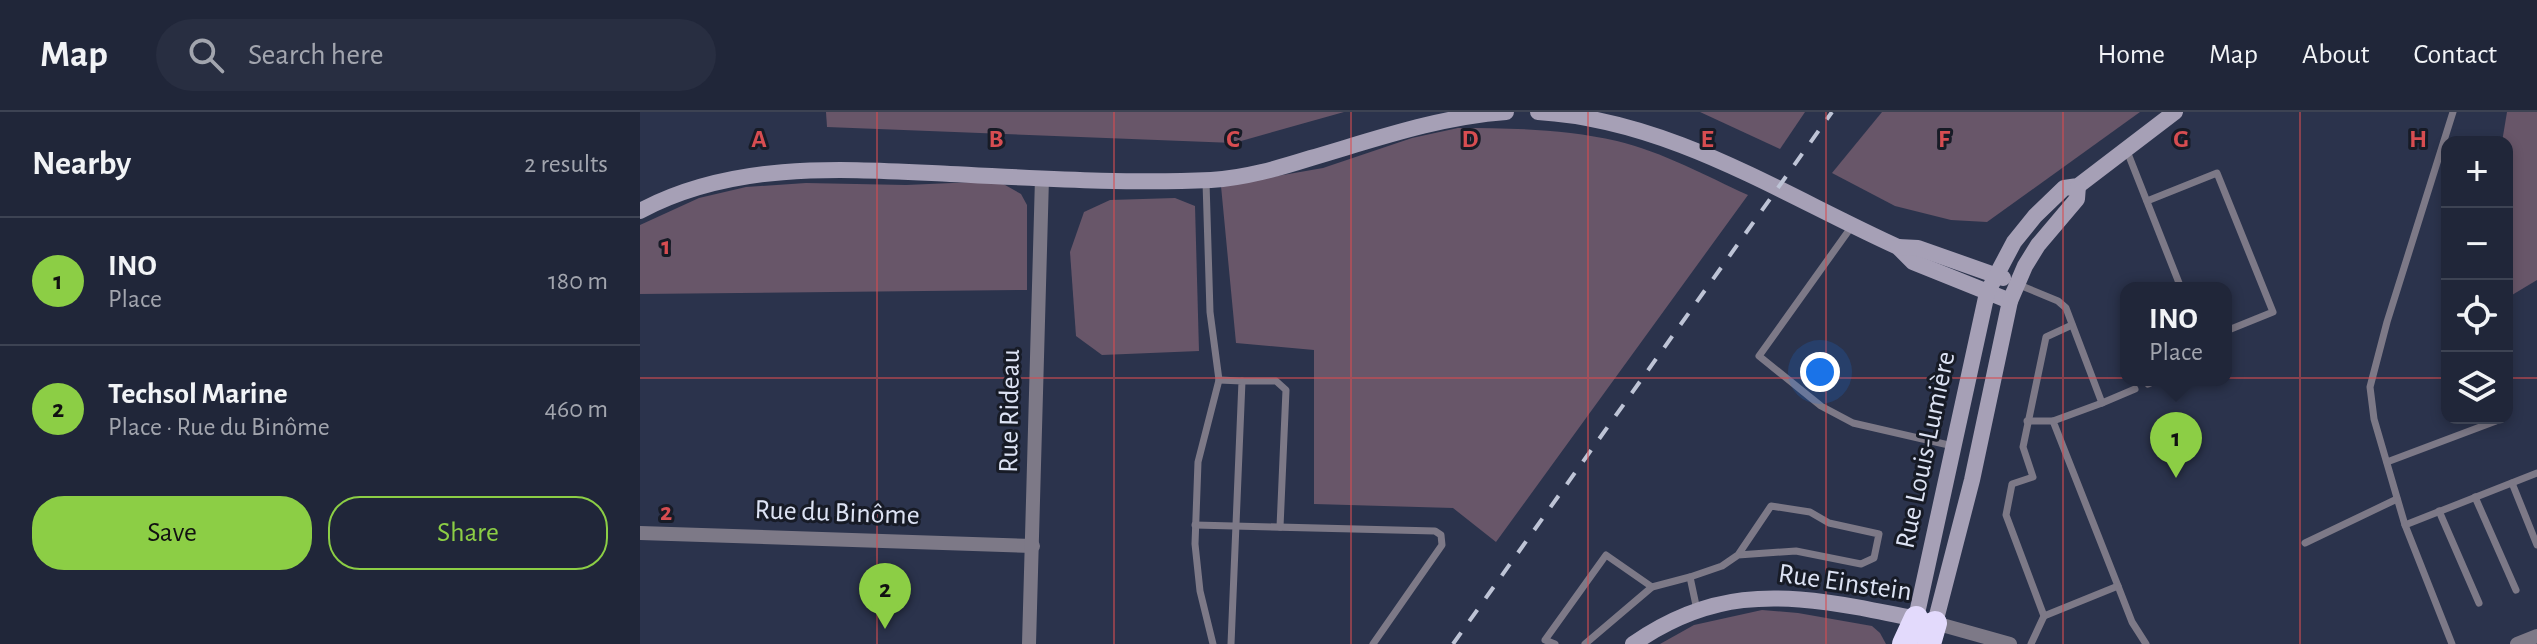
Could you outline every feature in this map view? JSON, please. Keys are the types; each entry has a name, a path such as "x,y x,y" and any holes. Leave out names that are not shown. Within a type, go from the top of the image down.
{"highway":[{"path":"1904,644 1927,628"}],"street":[{"path":"640,211 705,185 796,170 1206,180 1265,171 1421,125 1475,114 1506,112"},
{"path":"1538,112 1611,122 1653,133 1697,150 1898,247 1913,262 2010,301"},
{"name":"Rue Louis-Lumière","path":"1927,628 1954,446 1987,293 1995,275 2014,242 2064,188 2078,186 2175,112"},
{"name":"Rue Rideau","path":"1029,644 1042,178"},
{"name":"Rue Louis-Lumière","path":"1927,628 1972,480 2016,283 2038,245 2077,199 2078,186"},
{"path":"1898,247 1918,248 2016,283"},
{"name":"Rue du Binôme","path":"640,533 1033,546"},
{"name":"Rue Einstein","path":"1633,644 1662,624 1697,610 1749,599 1789,597 2010,644"},
{"path":"2517,644 2537,636"}],"lane":[{"path":"2452,644 2405,525 2374,419 2370,387 2387,322 2453,112"},
{"path":"2126,149 2179,282"},
{"path":"2147,201 2217,173 2273,312 2232,329"},
{"path":"1206,180 1210,312 1219,380 1198,462 1195,525 1200,591 1213,644"},
{"path":"1852,226 1759,356 1821,406 1853,423 1954,446"},
{"path":"2016,283 2058,301 2066,308 2102,403"},
{"path":"2044,616 2006,515 2012,484 2033,477 2023,447 2046,337 2072,325"},
{"path":"1219,380 1276,381 1286,390 1280,527"},
{"path":"1231,644 1242,381"},
{"path":"2027,421 2053,421 2135,389"},
{"path":"2053,421 2132,622 2146,644"},
{"path":"2387,462 2488,424"},
{"path":"2405,525 2537,473"},
{"path":"2512,483 2537,545"},
{"path":"2475,497 2516,590"},
{"path":"2305,543 2397,499"},
{"path":"1585,644 1652,587 1722,566 1738,555 1771,506 1810,512 1829,523 1879,534 1874,558 1861,564 1796,551 1738,555"},
{"path":"2439,511 2479,603"},
{"path":"1195,525 1429,531 1441,535 1442,545 1373,644"},
{"path":"1555,644 1545,640 1606,555 1652,587"},
{"path":"1690,577 1697,610"},
{"path":"2031,644 2044,616 2118,586"}],"shaded area":[{"path":"826,112 1344,112 1234,143 827,127"},
{"path":"1700,112 1805,112 1780,149"},
{"path":"1882,112 2140,112 1987,222 1951,220 1895,206 1832,173"},
{"path":"2507,112 2537,112 2537,280 2513,294 2513,136 2503,136"},
{"path":"1458,128 1557,132 1617,141 1668,158 1748,195 1496,542 1453,508 1314,504 1314,350 1236,343 1221,186 1323,168 1412,138"},
{"path":"998,181 1021,194 1027,205 1027,290 640,294 640,225 699,198 746,187 806,183 906,185"},
{"path":"1175,198 1195,206 1199,351 1102,355 1076,336 1070,252 1084,212 1110,200"},
{"path":"1762,610 1872,626 1886,644 1660,644 1694,625"}],"railway":[{"path":"1453,644 1832,112"}],"place":[{"name":"INO","path":"2176,478"},
{"name":"Techsol Marine","path":"885,629"}]}
